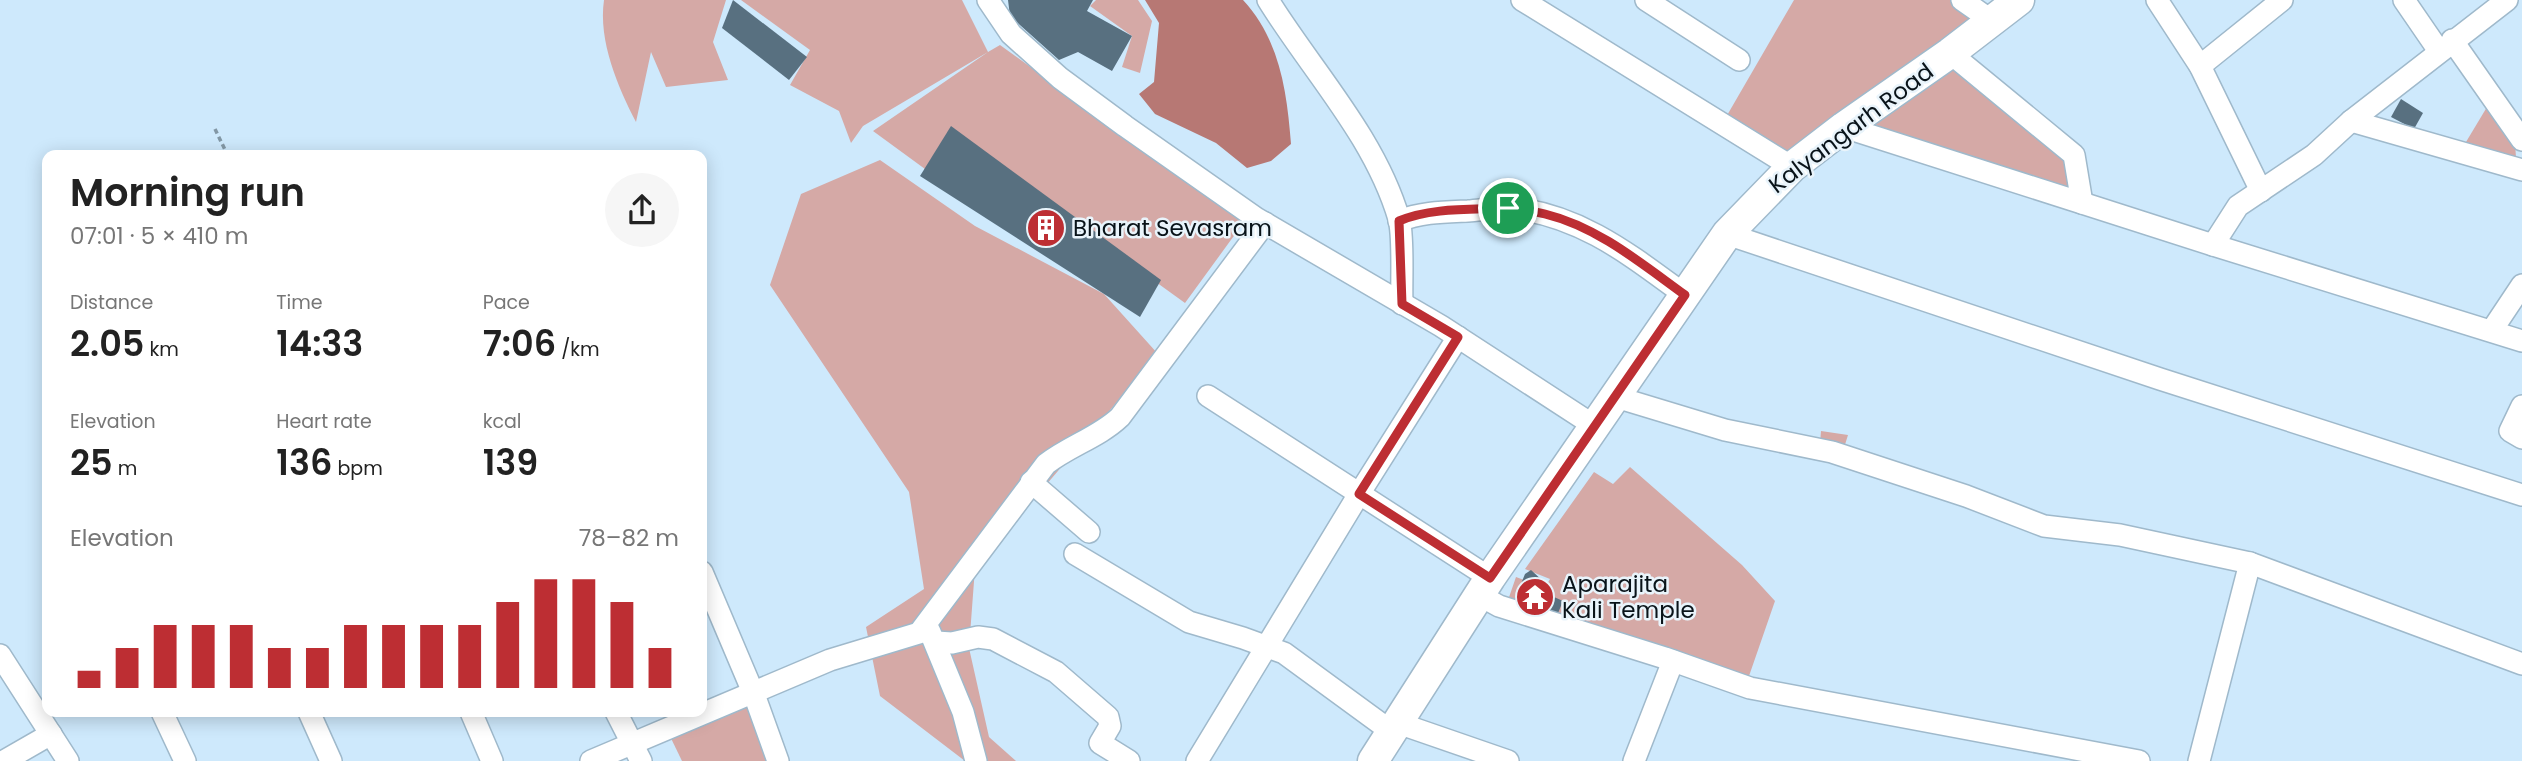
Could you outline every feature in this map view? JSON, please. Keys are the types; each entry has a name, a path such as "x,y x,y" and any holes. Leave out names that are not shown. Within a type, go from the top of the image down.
{"main road":[{"name":"Kalyangarh Road","path":"1373,761 1485,586 1593,425 1616,397 1727,234 1792,167 2020,0"}],"street":[{"path":"988,0 1012,34 1060,78 1136,134 1265,223 1458,337 1593,425"},
{"path":"1268,0 1359,134 1382,177 1399,221 1402,304"},
{"path":"1522,0 1792,167"},
{"path":"1646,0 1739,60"},
{"path":"1962,0 1992,21"},
{"path":"2157,0 2200,66 2261,191"},
{"path":"2200,66 2282,0"},
{"path":"2404,0 2446,45 2522,140"},
{"path":"2213,244 2238,206 2314,155 2351,121 2507,0"},
{"path":"1950,53 2074,155 2082,203"},
{"path":"2351,121 2522,170"},
{"path":"1844,127 2522,341"},
{"path":"1399,221 1438,212 1508,208 1545,214 1584,227 1629,254 1685,295"},
{"path":"930,634 1031,482 1046,464 1060,453 1101,432 1120,417 1265,223"},
{"path":"1727,234 2160,379 2522,495"},
{"path":"2492,330 2522,285"},
{"path":"1197,761 1458,337"},
{"path":"1208,396 1359,494 1485,586 1499,606 1750,688 2139,761"},
{"path":"1616,397 1725,430 1832,452 1966,496 2044,526 2120,535 2250,563 2522,664"},
{"path":"2522,406 2510,431 2522,438"},
{"path":"1031,482 1089,532"},
{"path":"1075,554 1189,622 1284,653 1395,727 1508,761"},
{"path":"2199,761 2250,563"},
{"path":"707,584 753,691 778,761"},
{"path":"707,715 753,691 830,660 919,633 952,642 978,637 993,639 1056,673 1108,717 1110,726 1100,743 1129,761"},
{"path":"930,634 963,712 976,761"},
{"path":"0,655 68,761"},
{"path":"1634,761 1673,661"},
{"path":"164,717 185,761"},
{"path":"311,717 331,761"},
{"path":"473,717 492,761"},
{"path":"618,717 636,752"},
{"path":"591,761 636,752 703,717"},
{"path":"4,761 51,734"}],"path":[{"path":"215,128 225,150"}],"shaded area":[{"path":"604,0 726,0 713,42 728,80 666,87 651,52 636,122 611,63 604,31"},
{"path":"741,0 962,0 988,52 863,126 851,143 839,111 790,85 810,50"},
{"path":"1096,0 1138,0 1152,21 1140,73 1122,67 1132,36 1090,6"},
{"path":"1145,0 1243,0 1266,32 1273,49 1284,86 1291,144 1271,161 1247,168 1216,143 1155,114 1139,94 1154,82 1159,23"},
{"path":"1794,0 1962,0 1992,21 1942,56 2068,155 2077,194 1851,123 1792,167 1722,124"},
{"path":"1000,45 1244,222 1185,303 951,134 925,169 873,131"},
{"path":"2487,107 2515,141 2516,158 2466,142"},
{"path":"880,160 975,226 1104,294 1158,354 975,568 969,648 989,737 1016,761 965,761 880,696 866,627 924,589 909,492 770,285 801,194"},
{"path":"1821,431 1848,435 1843,451 1820,444"},
{"path":"1630,467 1742,565 1775,601 1749,676 1639,640 1506,606 1516,577 1545,588 1550,579 1525,569 1594,472 1613,484"},
{"path":"753,691 778,761 682,761 666,728 692,717 707,717 707,711"}],"building":[{"path":"733,0 807,57 789,80 722,28"},
{"path":"1008,0 1093,0 1087,11 1132,36 1112,71 1078,52 1059,60 1010,16"},
{"path":"2401,99 2423,113 2414,129 2391,117"},
{"name":"Bharat Sevasram","path":"951,126 1161,280 1140,317 920,176"},
{"name":"Aparajita Kali Temple","path":"1531,570 1544,582 1545,593 1563,601 1556,618 1512,606 1525,574"}],"place":[{"name":"Bharat Sevasram","path":"1046,228"},
{"name":"Aparajita Kali Temple","path":"1535,597"}],"route":[{"path":"1508,208 1545,214 1584,227 1629,254 1685,295 1490,578 1359,494 1458,337 1402,304 1399,221 1438,212 1508,208"}]}
